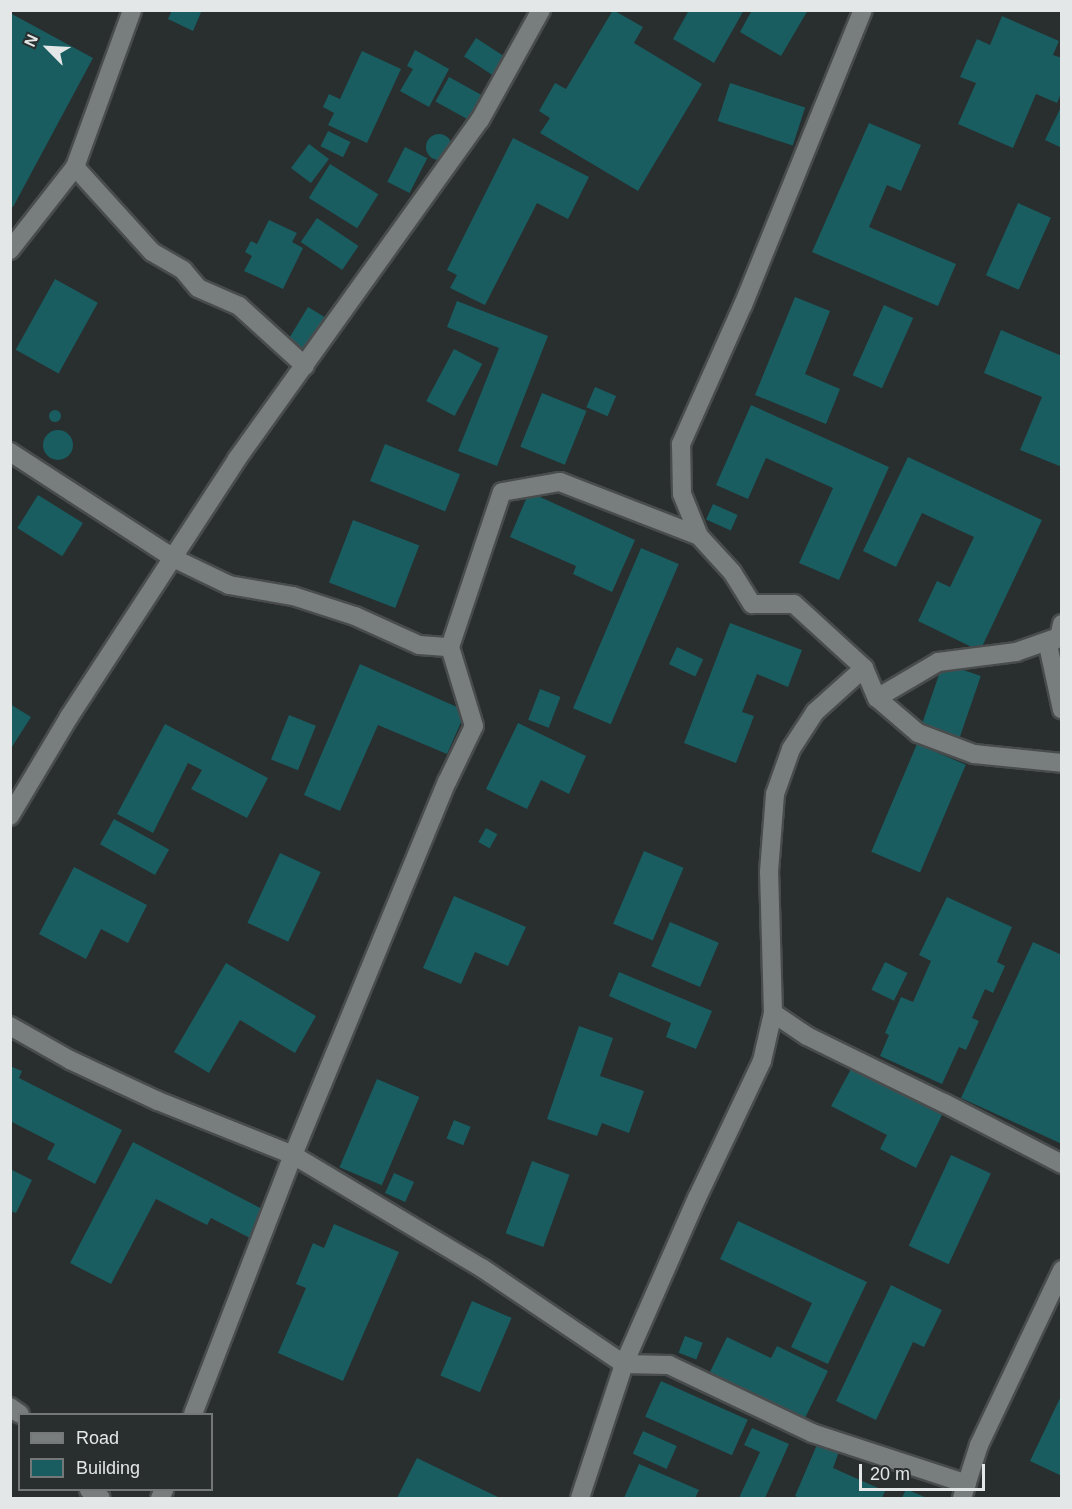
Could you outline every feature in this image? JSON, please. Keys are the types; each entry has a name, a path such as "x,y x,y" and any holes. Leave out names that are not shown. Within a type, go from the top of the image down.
{"street":[{"path":"10,250 75,167 132,10"},
{"path":"10,816 69,717 237,459 480,120 541,10"},
{"path":"863,10 743,305 681,444 682,494 699,536 732,572 752,604 794,604 864,668 877,698 918,732 974,754 1062,763"},
{"path":"75,167 152,252 183,270 198,288 239,306 305,366"},
{"path":"10,452 172,558 229,585 293,596 355,616 419,645 450,647"},
{"path":"193,1413 293,1155 447,782 474,726 450,647 502,492 560,482 699,536"},
{"path":"877,698 938,662 1016,652 1060,631"},
{"path":"1060,631 1048,645 1062,710"},
{"path":"580,1498 624,1364 697,1198 762,1060 773,1013 769,872 775,794 791,749 814,711 864,668"},
{"path":"773,1013 807,1036 1062,1164"},
{"path":"10,1026 70,1060 158,1101 293,1155 482,1268 624,1364 669,1365 812,1433 964,1491 979,1445 1062,1270"}],"building":[{"path":"172,10 202,10 193,31 168,19"},
{"path":"613,10 643,27 634,43 702,84 638,191 540,133 550,118 539,111 555,83 566,89"},
{"path":"689,10 744,10 714,63 673,39"},
{"path":"752,10 808,10 781,56 740,32"},
{"path":"10,13 93,58 13,207 10,205"},
{"path":"1002,16 1059,41 1053,55 1062,58 1062,91 1057,103 1036,94 1013,148 958,124 976,83 960,77 977,39 990,45"},
{"path":"476,38 508,59 496,77 464,56"},
{"path":"415,50 449,69 429,107 400,91 413,69 407,66"},
{"path":"362,51 401,69 367,143 328,125 334,113 323,107 329,94 340,99"},
{"path":"449,77 488,99 475,123 435,101"},
{"path":"730,83 805,107 793,145 718,121"},
{"path":"1062,105 1062,148 1045,140"},
{"path":"869,123 921,145 901,191 887,185 869,227 956,264 938,306 812,252"},
{"path":"328,131 350,142 343,157 321,146"},
{"path":"439,134 448,138 452,147 448,156 439,160 430,156 426,147 430,138"},
{"path":"513,138 589,177 568,219 537,203 485,305 450,288 457,275 447,270"},
{"path":"309,144 329,159 311,183 291,168"},
{"path":"405,147 427,158 410,193 387,182"},
{"path":"330,164 378,194 357,228 309,198"},
{"path":"1018,203 1051,218 1019,290 986,275"},
{"path":"317,218 358,246 342,270 301,242"},
{"path":"269,220 297,233 292,242 303,248 283,289 244,271 252,256 245,252 251,241 257,244"},
{"path":"55,279 98,303 59,374 16,350"},
{"path":"795,297 830,311 805,374 840,389 826,424 755,395"},
{"path":"457,301 548,336 497,466 458,451 499,348 447,327"},
{"path":"884,305 913,318 882,388 853,375"},
{"path":"308,307 331,321 311,355 287,341"},
{"path":"1001,330 1062,356 1062,467 1020,450 1042,397 984,373"},
{"path":"454,349 482,364 455,416 426,401"},
{"path":"595,387 616,396 608,416 586,407"},
{"path":"542,393 587,411 565,465 520,447"},
{"path":"751,405 889,467 839,580 799,563 833,488 766,458 748,499 716,485"},
{"path":"57,410 61,416 57,422 53,422 49,414"},
{"path":"58,430 69,434 73,445 69,456 58,460 47,456 43,445 47,434"},
{"path":"385,444 460,474 445,511 370,481"},
{"path":"908,457 1042,520 980,651 918,621 937,581 950,587 974,537 922,513 896,567 863,551"},
{"path":"529,492 635,540 612,592 573,574 576,566 510,537"},
{"path":"38,495 83,523 62,556 17,528"},
{"path":"713,504 738,515 731,531 706,520"},
{"path":"353,520 419,545 395,608 329,583"},
{"path":"641,548 679,564 611,724 573,708"},
{"path":"730,623 802,650 788,687 757,674 742,712 754,716 736,763 684,743"},
{"path":"677,647 703,659 695,676 669,664"},
{"path":"943,663 981,676 960,737 922,724"},
{"path":"360,664 466,711 447,754 378,725 340,811 304,795"},
{"path":"540,689 561,697 549,728 528,720"},
{"path":"10,704 31,717 10,750"},
{"path":"289,715 316,726 298,770 271,760"},
{"path":"518,723 586,756 569,794 541,780 527,809 486,789"},
{"path":"165,724 268,778 247,818 191,789 202,770 188,763 153,833 117,814"},
{"path":"917,744 966,765 920,872 871,852"},
{"path":"114,819 169,850 155,875 100,844"},
{"path":"486,828 497,834 490,848 478,842"},
{"path":"644,851 684,868 653,941 613,924"},
{"path":"280,853 321,872 288,942 247,923"},
{"path":"74,867 147,905 128,943 101,929 86,959 39,934"},
{"path":"454,896 526,927 508,966 475,952 461,984 423,968"},
{"path":"947,897 1012,927 997,962 1005,966 993,993 985,989 972,1018 979,1021 966,1050 959,1047 942,1084 880,1056 889,1035 885,1033 901,997 913,1002 931,961 919,955"},
{"path":"670,922 719,943 700,987 651,966"},
{"path":"1033,942 1062,955 1062,1144 961,1098"},
{"path":"885,962 907,973 894,1001 871,990"},
{"path":"226,963 316,1016 295,1053 240,1020 209,1073 174,1052"},
{"path":"619,972 712,1011 696,1049 666,1037 671,1023 609,996"},
{"path":"579,1026 613,1038 600,1076 644,1091 629,1133 602,1123 597,1136 547,1119"},
{"path":"10,1066 22,1071 19,1078 122,1130 95,1184 47,1159 55,1144 10,1121"},
{"path":"851,1069 942,1115 916,1168 880,1149 887,1135 831,1106"},
{"path":"377,1079 419,1097 382,1185 339,1167"},
{"path":"454,1120 471,1127 463,1145 447,1139"},
{"path":"133,1142 264,1210 250,1238 211,1218 207,1225 156,1199 111,1284 70,1263"},
{"path":"951,1155 991,1174 949,1264 909,1246"},
{"path":"532,1161 570,1175 543,1247 506,1233"},
{"path":"10,1169 32,1180 16,1213 10,1211"},
{"path":"394,1173 414,1182 405,1202 385,1193"},
{"path":"738,1221 867,1282 828,1364 791,1347 812,1303 720,1259"},
{"path":"334,1224 399,1252 343,1381 278,1353 306,1288 296,1284 313,1243 324,1248"},
{"path":"891,1285 942,1310 924,1347 913,1342 876,1420 836,1401"},
{"path":"472,1301 512,1318 480,1392 440,1376"},
{"path":"685,1336 703,1343 696,1360 679,1353"},
{"path":"727,1337 771,1358 777,1346 828,1371 805,1418 710,1372"},
{"path":"661,1381 748,1420 732,1455 645,1417"},
{"path":"1062,1394 1062,1476 1030,1461"},
{"path":"752,1428 789,1444 765,1498 739,1498 760,1452 744,1445"},
{"path":"643,1431 677,1446 667,1469 633,1454"},
{"path":"819,1440 840,1449 833,1468 885,1491 882,1498 800,1498 795,1496"},
{"path":"417,1458 500,1498 397,1498"},
{"path":"639,1464 699,1490 695,1498 624,1498"},
{"path":"906,1489 927,1498 902,1498"}]}
